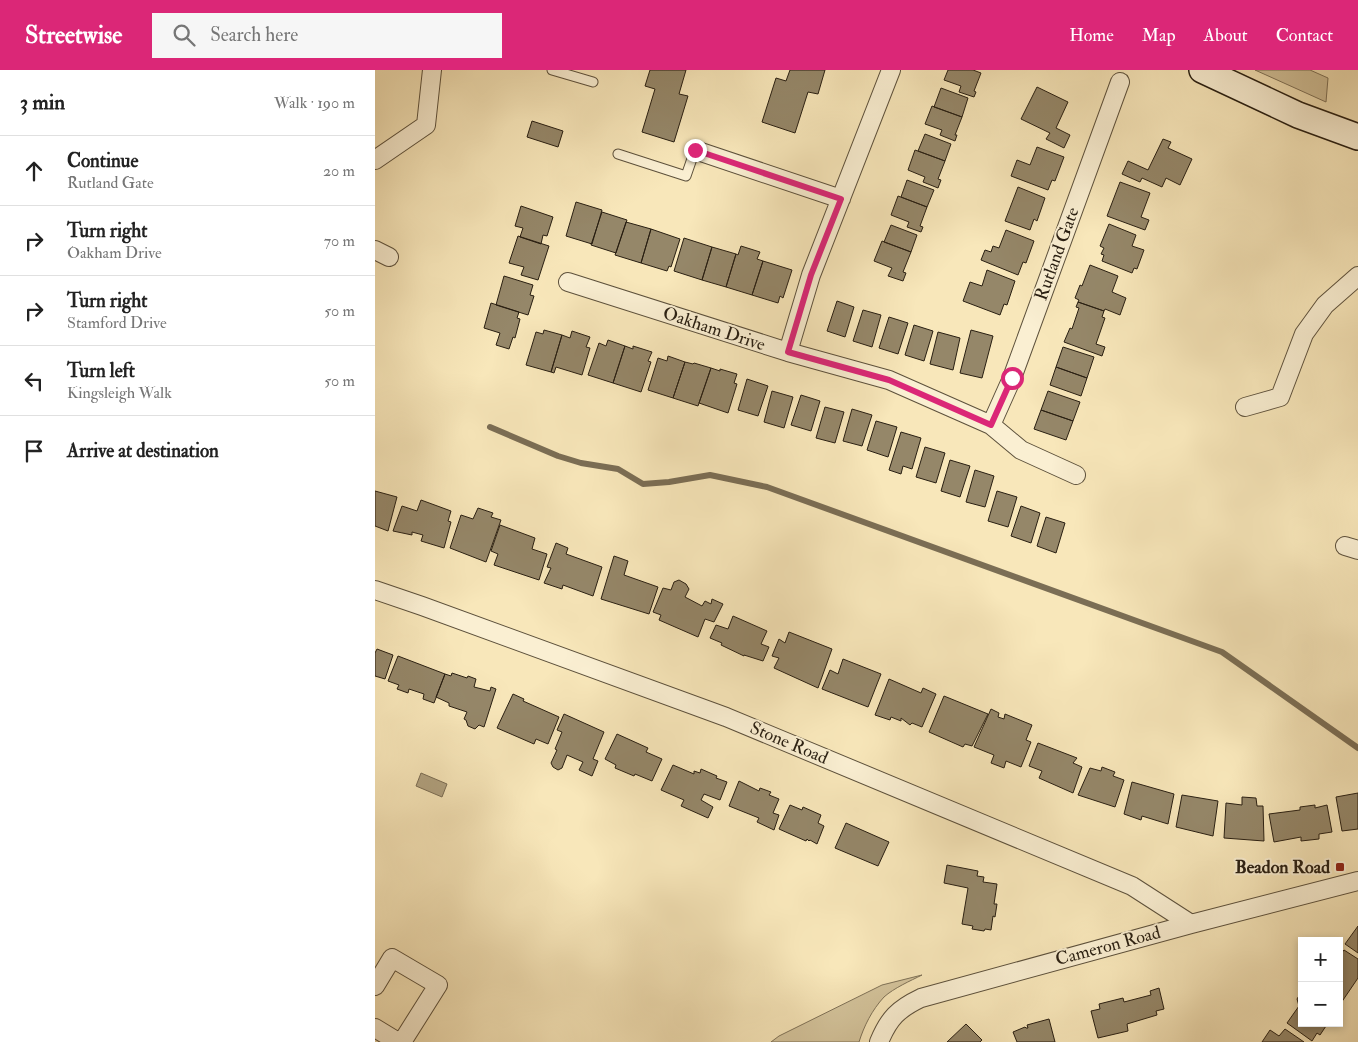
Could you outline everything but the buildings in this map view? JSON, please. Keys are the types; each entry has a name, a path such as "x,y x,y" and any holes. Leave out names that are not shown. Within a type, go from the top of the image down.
{"main road":[{"path":"1203,70 1299,115 1358,137"}],"street":[{"path":"375,160 426,126 432,70"},
{"path":"788,352 811,275 891,70"},
{"name":"Rutland Gate","path":"991,425 1012,378 1120,82"},
{"path":"695,150 841,199"},
{"path":"1245,407 1280,397 1303,334 1325,305 1358,276"},
{"name":"Oakham Drive","path":"568,282 788,352 889,380 991,425 1021,450 1076,475"},
{"name":"Stone Road","path":"375,590 726,717 1132,886 1191,924"},
{"name":"Cameron Road","path":"879,1042 886,1025 898,1011 921,998 1191,924 1358,881"},
{"path":"375,986 392,958 438,985 402,1042"},
{"path":"375,1028 398,1042"}],"lane":[{"path":"553,70 593,82"},
{"path":"618,154 686,176 695,150"}],"shaded area":[{"path":"1255,70 1310,70 1328,78 1326,102"},
{"path":"421,773 447,784 442,797 416,786"},
{"path":"922,975 884,997 869,1018 859,1042 771,1042 779,1036 882,985"}],"waterway":[{"path":"490,427 558,456 581,463 618,469 643,484 710,475 767,487 1222,652 1358,748"}],"place":[{"name":"Beadon Road","path":"1340,867"}],"route":[{"path":"695,150 841,199 811,275 788,352 889,380 991,425 1012,378"}]}
